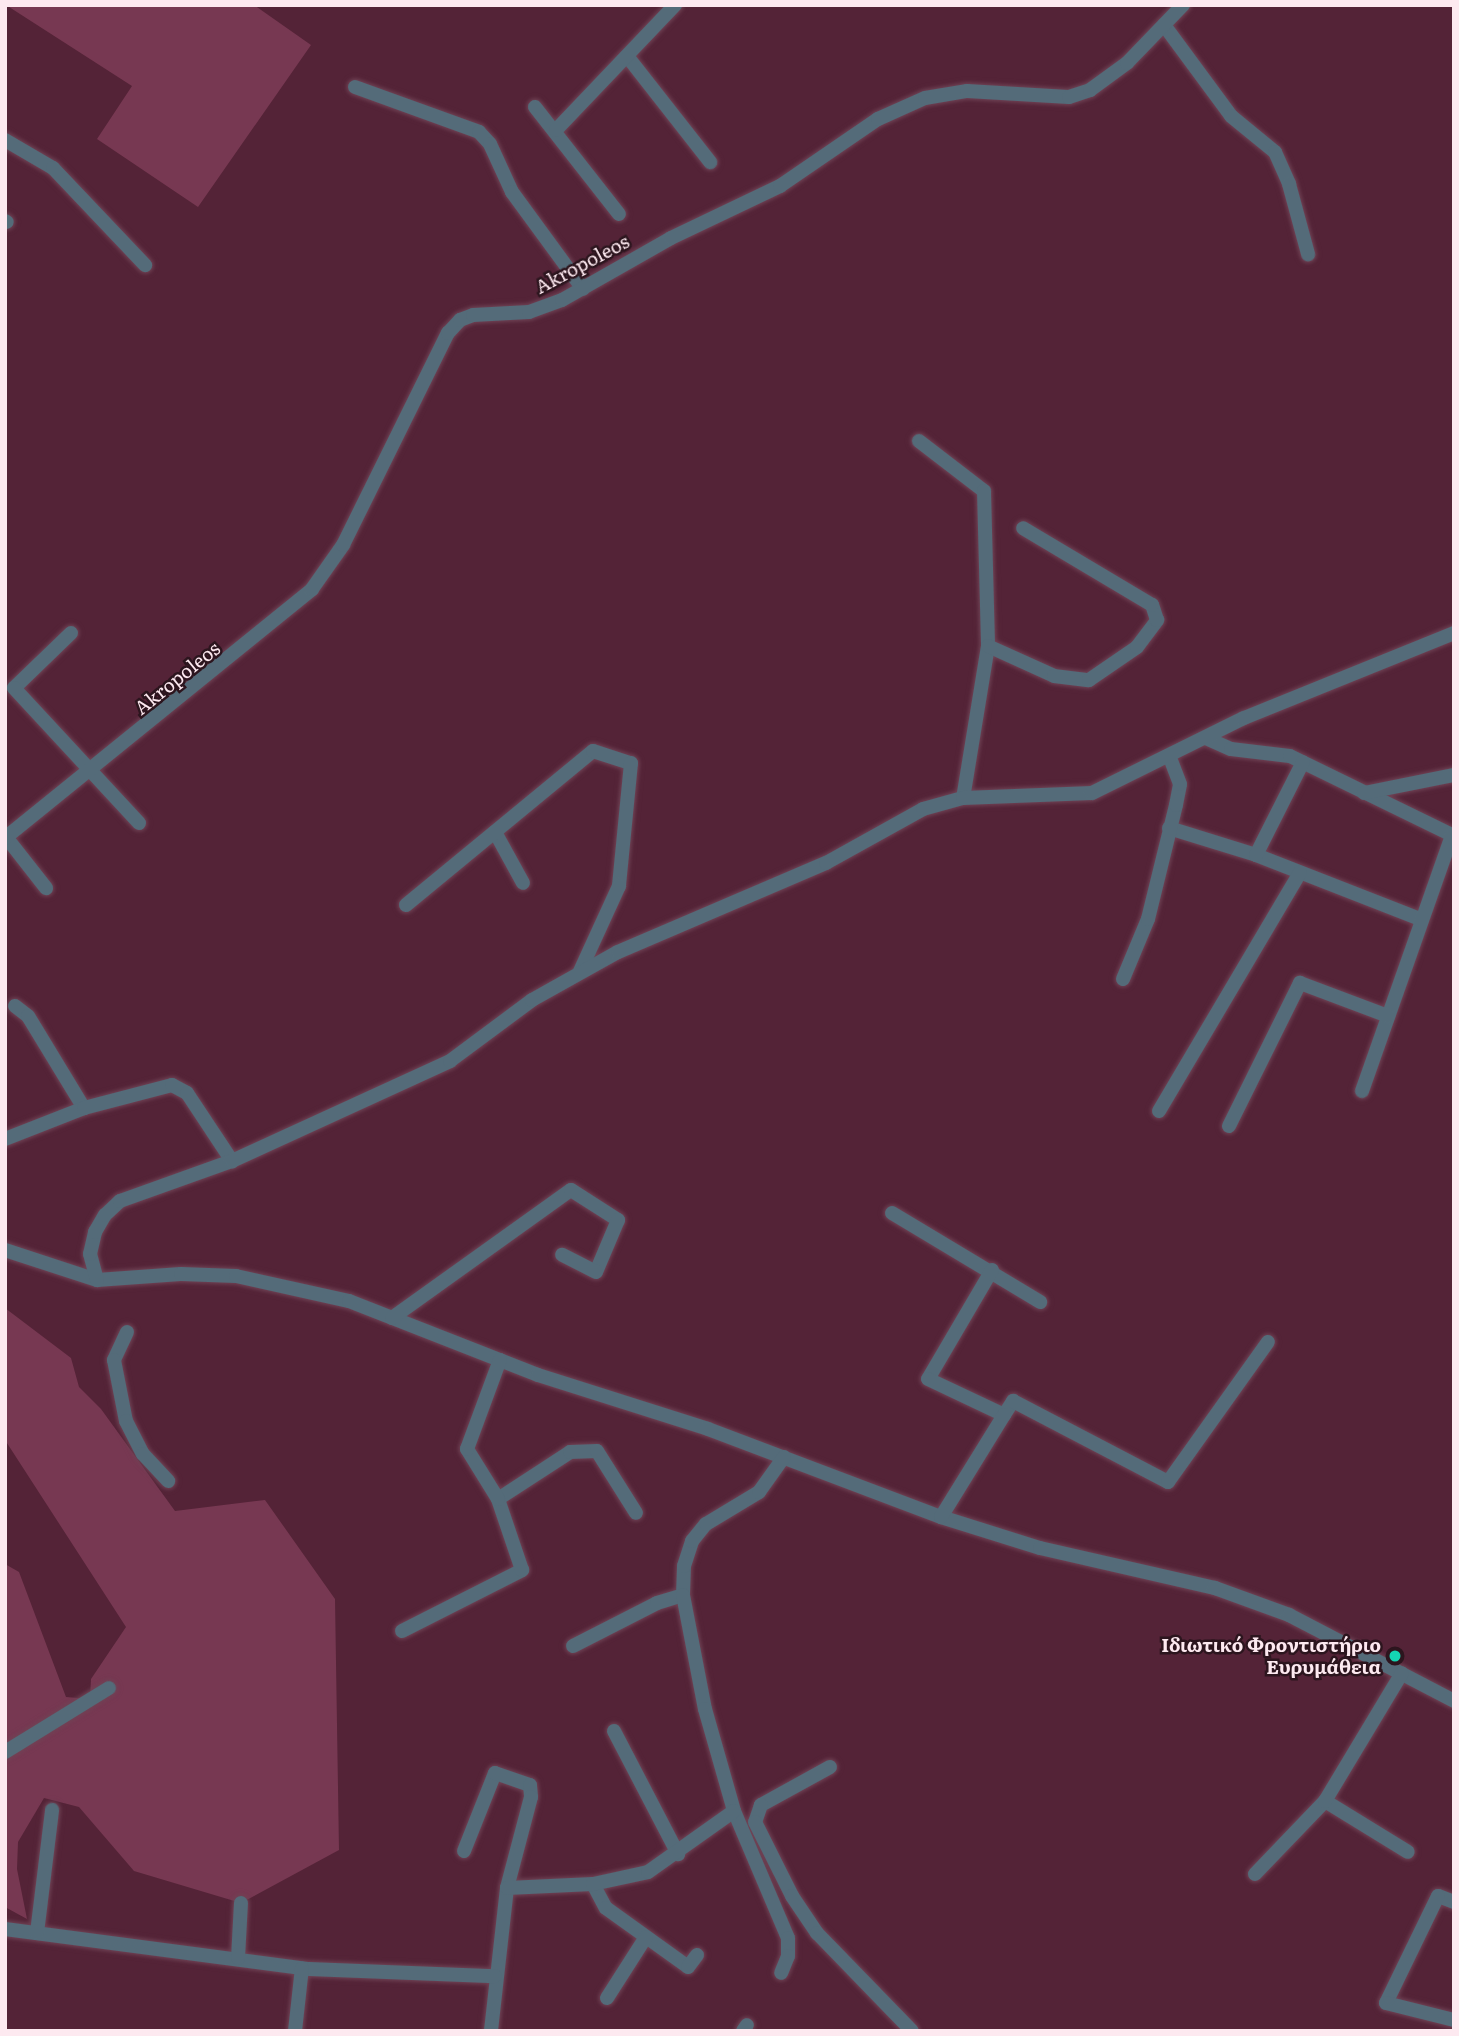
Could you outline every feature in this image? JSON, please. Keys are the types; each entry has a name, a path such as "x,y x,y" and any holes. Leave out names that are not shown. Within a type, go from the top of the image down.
{"street":[{"path":"556,130 675,5"},
{"name":"Akropoleos","path":"6,838 285,614 322,578 453,326 473,315 539,309 583,289 671,238 779,186 903,107 958,92 1079,94 1116,72 1183,5"},
{"path":"1164,24 1231,116 1275,152 1289,184 1308,254"},
{"path":"627,56 710,162"},
{"path":"355,87 479,132 490,144 512,192 583,289"},
{"path":"535,107 556,130 619,214"},
{"path":"5,140 53,168 145,265"},
{"path":"919,441 984,491 988,646 963,798"},
{"path":"988,646 1054,676 1089,680 1138,647 1157,620 1152,605 1023,528"},
{"path":"71,633 14,688 139,823"},
{"path":"97,1280 90,1254 105,1214 120,1201 232,1161 450,1061 532,1000 580,971 826,863 923,809 963,798 1092,793 1170,758 1244,718 1454,634"},
{"path":"1206,738 1219,747 1290,756 1453,835 1420,919 1363,1091"},
{"path":"407,905 593,751 631,763 619,886 580,971"},
{"path":"1123,979 1147,919 1180,784 1170,758"},
{"path":"1256,855 1303,762"},
{"path":"1364,793 1454,775"},
{"path":"1169,828 1256,855 1420,919"},
{"path":"495,832 523,883"},
{"path":"6,838 46,888"},
{"path":"1159,1111 1300,873"},
{"path":"1229,1126 1300,983 1388,1016"},
{"path":"15,1006 28,1016 83,1108"},
{"path":"5,1139 83,1108 172,1084 187,1093 232,1161"},
{"path":"392,1318 571,1190 618,1220 596,1272 562,1255"},
{"path":"892,1213 992,1270 1040,1302"},
{"path":"5,1250 97,1280 181,1274 236,1276 336,1297 500,1360 784,1457 942,1517 1040,1548 1215,1588 1315,1626 1454,1701"},
{"path":"992,1270 928,1379 1004,1415"},
{"path":"127,1332 114,1360 126,1421 143,1454 168,1481"},
{"path":"942,1517 1013,1401 1168,1482 1268,1342"},
{"path":"402,1631 522,1570 498,1499 467,1449 500,1360"},
{"path":"498,1499 570,1452 597,1451 636,1513"},
{"path":"781,1973 788,1956 788,1938 734,1811 705,1709 683,1595 684,1566 692,1541 706,1524 759,1492 784,1457"},
{"path":"573,1646 657,1603 683,1595"},
{"path":"1255,1874 1325,1801 1402,1673"},
{"path":"5,1752 109,1688"},
{"path":"614,1731 678,1854"},
{"path":"830,1767 761,1805 755,1822 792,1896 817,1933 912,2031"},
{"path":"464,1851 495,1773 530,1785 531,1797 507,1888 495,1976 493,2031"},
{"path":"1325,1801 1408,1852"},
{"path":"37,1933 52,1810"},
{"path":"507,1888 593,1884 648,1872 678,1854 734,1811"},
{"path":"593,1884 606,1908 688,1967 698,1955"},
{"path":"1454,1902 1438,1896 1386,2003 1454,2020"},
{"path":"238,1958 241,1903"},
{"path":"5,1929 302,1968 495,1976"},
{"path":"607,1998 646,1937"},
{"path":"295,2031 302,1968"}],"shaded area":[{"path":"6,5 254,5 311,45 198,207 97,139 132,86"},
{"path":"5,1308 71,1358 79,1387 101,1409 175,1511 265,1500 335,1599 339,1850 241,1903 134,1871 79,1807 44,1798 18,1842 17,1869 27,1919 5,1907 5,1564 19,1572 66,1697 90,1699 91,1679 126,1627 5,1440"}],"place":[{"name":"Ιδιωτικό Φροντιστήριο Ευρυμάθεια","path":"1395,1656"}]}
